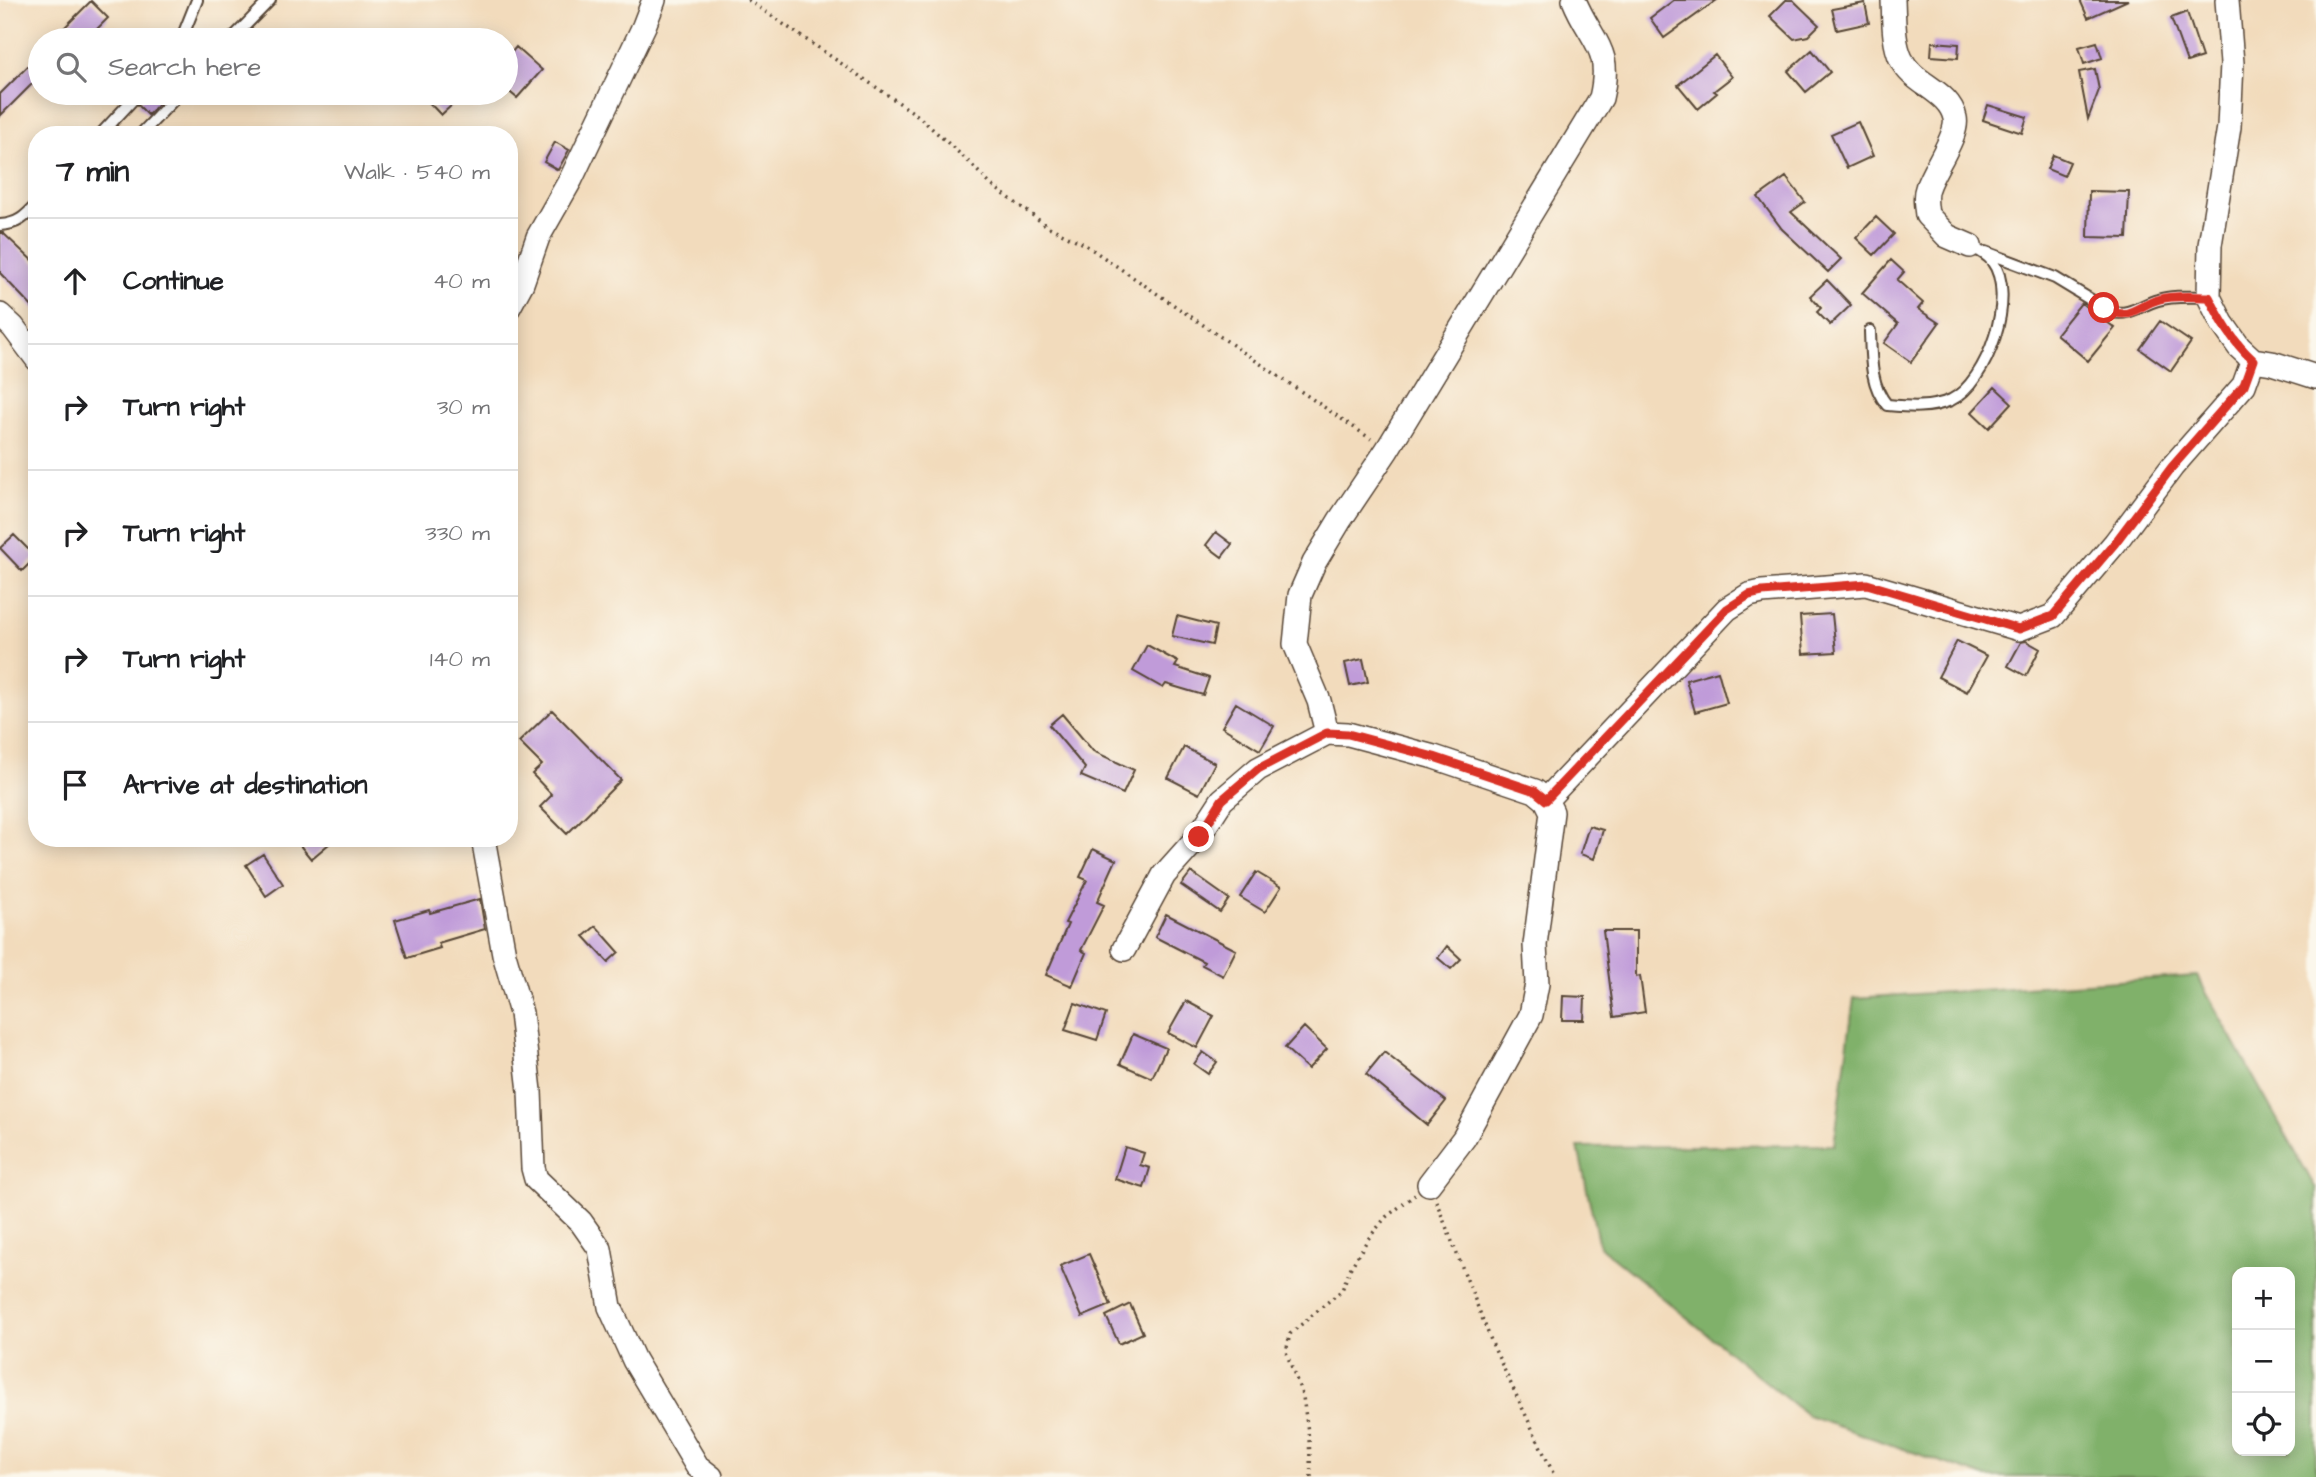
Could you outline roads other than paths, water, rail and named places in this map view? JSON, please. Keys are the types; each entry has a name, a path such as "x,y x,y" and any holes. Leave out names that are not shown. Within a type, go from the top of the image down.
{"street":[{"path":"518,290 538,237 571,179 654,0"},
{"path":"1327,733 1319,701 1295,644 1300,595 1314,563 1387,450 1601,98 1606,65 1601,49 1574,0"},
{"path":"1894,0 1895,34 1902,60 1923,84 1945,97 1955,115 1956,127 1934,169 1926,192 1927,215 1947,236 1970,246"},
{"path":"2227,0 2232,63 2229,127 2210,245 2209,297 2222,323 2253,360 2316,377"},
{"path":"0,315 28,347"},
{"path":"1546,800 1727,609 1749,595 1867,584 2019,629 2053,616 2115,543 2172,467 2244,385 2253,360"},
{"path":"1124,948 1164,875 1199,837 1222,800 1258,769 1327,733 1348,734 1434,757 1535,791 1546,800 1552,812 1535,945 1537,984 1531,1015 1464,1138 1429,1184"},
{"path":"485,847 504,954 521,1013 536,1179 581,1222 600,1249 610,1307 634,1360 696,1466 711,1477"}],"lane":[{"path":"186,28 197,0"},
{"path":"243,28 270,0"},
{"path":"108,126 128,105"},
{"path":"149,126 169,105"},
{"path":"0,225 13,224 28,214"},
{"path":"1970,246 2055,278 2111,312 2130,314 2160,299 2209,297"},
{"path":"1870,331 1877,393 1887,405 1919,408 1952,399 1970,382 1990,352 2001,316 2000,283 1992,262 1970,246"}]}
